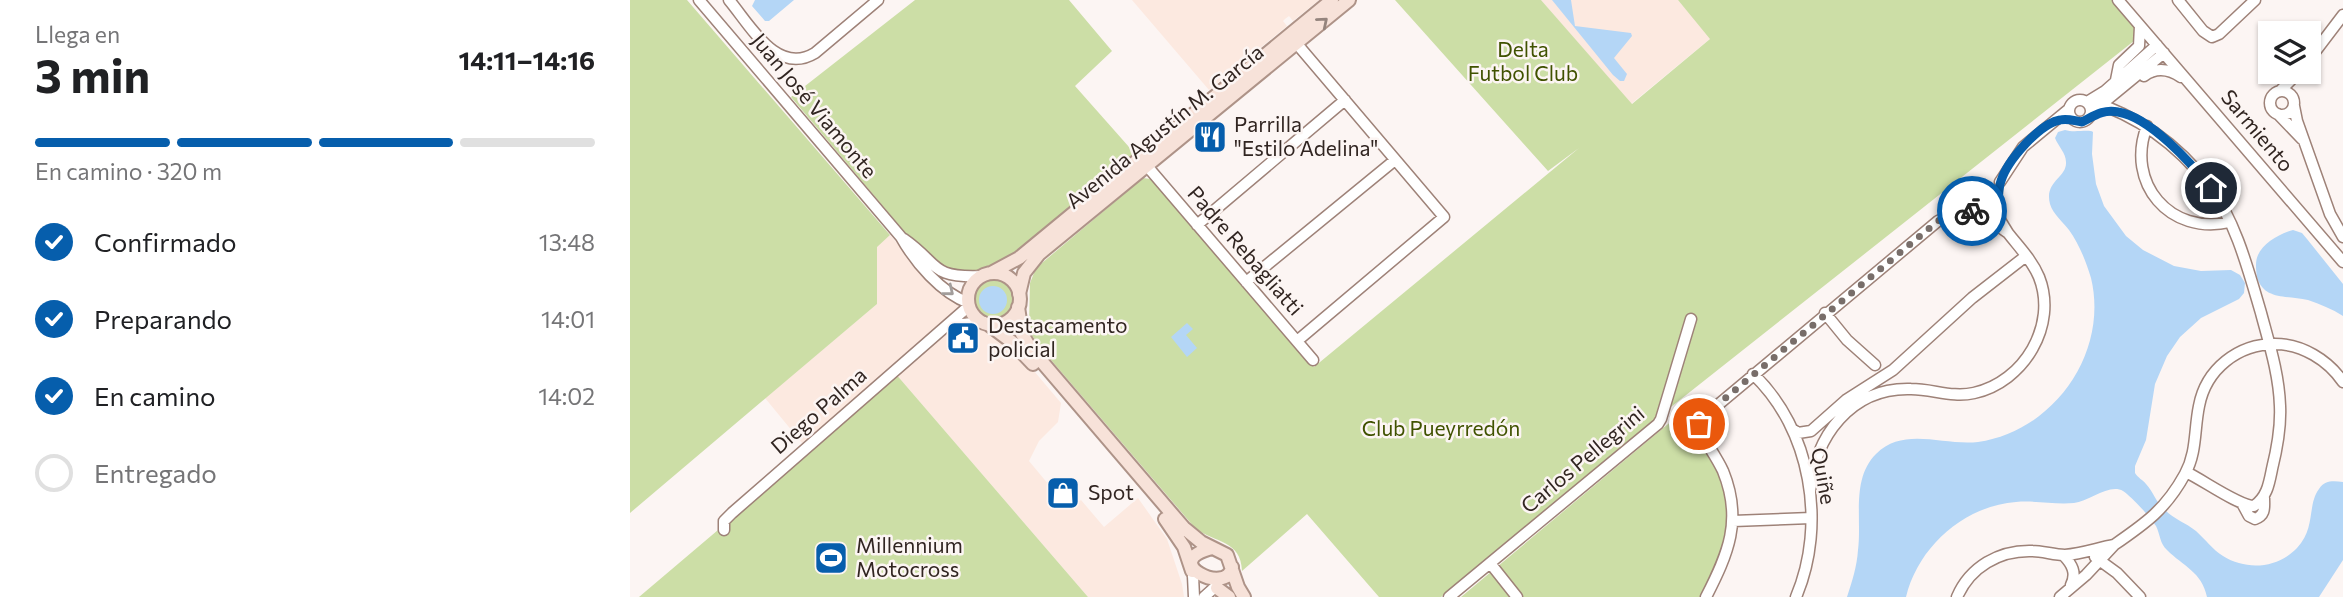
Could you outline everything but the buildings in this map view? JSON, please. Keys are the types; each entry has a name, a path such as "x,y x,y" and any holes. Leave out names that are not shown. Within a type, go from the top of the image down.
{"main road":[{"name":"Avenida Agustín M. García","path":"986,275 1019,258 1332,0"},
{"name":"Avenida Agustín M. García","path":"1019,294 1024,273 1032,262 1349,0"},
{"path":"1229,597 1202,586 1193,573 1184,547 1168,522 1024,354 974,315 969,305 972,285 986,275 999,274 1012,281 1019,294 1018,307 1023,334 1031,349 1184,528 1227,555 1244,597"},
{"path":"986,323 1003,323 1009,320 1018,307"},
{"path":"1193,573 1192,564 1198,553 1213,548"},
{"path":"1212,591 1229,579 1232,567"}],"street":[{"name":"Juan José Viamonte","path":"699,0 901,237 921,266 969,305"},
{"path":"729,0 773,52 786,59 793,59 815,53 878,0"},
{"name":"Sarmiento","path":"2118,0 2343,262"},
{"path":"2178,0 2203,31 2212,37 2219,34 2255,0"},
{"path":"2321,44 2343,15"},
{"path":"2120,112 2116,98 2119,65 2139,46 2140,26"},
{"path":"1297,44 1444,217 1297,341"},
{"path":"2089,108 2102,104 2160,49"},
{"path":"2071,114 2082,122 2089,108 2118,87 2134,84 2156,70 2170,71 2191,83"},
{"path":"2287,84 2273,95 2270,102 2272,110 2304,142"},
{"path":"2278,114 2288,114 2297,84"},
{"path":"2280,91 2292,101 2330,214 2343,237"},
{"path":"1197,225 1345,100"},
{"path":"1706,597 1725,558 1733,521 1728,485 1701,433 1699,424 1705,415 1938,221 1981,198 2000,182 2023,147 2045,127 2071,114 2076,101 2101,112 2120,112"},
{"path":"2102,104 2147,126 2168,141 2211,188 2230,222 2250,275 2276,366 2280,422 2264,498 2254,506 2243,505 2186,472"},
{"path":"2147,126 2140,146 2141,165 2148,187 2161,204 2182,219 2193,223 2216,225 2230,222"},
{"path":"1246,282 1395,160"},
{"name":"Padre Rebagliatti","path":"1147,166 1313,360"},
{"path":"1810,492 1816,454 1830,428 1852,408 1877,395 1905,389 1948,395 1975,393 1997,385 2018,369 2032,350 2044,317 2040,279 2000,220 2000,182"},
{"path":"1981,198 1993,196 1998,204"},
{"path":"1981,198 1981,214"},
{"path":"1961,210 1993,215 1998,204"},
{"path":"1981,214 2008,233"},
{"name":"Juan José Viamonte","path":"901,237 940,272 954,276 986,275"},
{"path":"1816,454 1809,458 1802,452 1811,431 1840,405 1895,368 1972,298 2026,256"},
{"name":"Diego Palma","path":"724,530 724,521 732,513 969,305"},
{"path":"1825,313 1847,340 1875,365 1895,368"},
{"name":"Carlos Pellegrini","path":"1449,597 1658,424 1691,319"},
{"path":"947,326 963,322 986,323"},
{"path":"2060,597 2114,545 2148,522 2165,505 2186,472 2194,452 2199,404 2213,374 2221,365 2240,351 2253,346 2292,346 2329,366 2343,382"},
{"path":"1872,383 1876,376 1875,365"},
{"path":"1895,368 1905,389"},
{"name":"Quiñe","path":"1753,374 1775,399 1792,429 1802,452 1810,492 1808,558 1796,597"},
{"path":"1792,429 1798,433 1811,431"},
{"path":"1733,521 1811,518"},
{"path":"1957,597 1970,576 1998,556 2030,551 2063,555 2114,545"},
{"path":"2086,551 2117,573 2140,597"},
{"path":"2063,555 2069,560 2074,572 2070,588"},
{"path":"1490,563 1517,597"},
{"path":"1193,573 1194,597"}],"shaded area":[{"path":"1132,0 1319,0 1293,21 1289,16 1285,19 1283,21 1287,26 1209,90"},
{"path":"1541,0 1678,0 1711,38 1631,104"},
{"path":"890,235 936,288 955,299 959,311 802,443 765,398 877,304 877,246"},
{"path":"957,326 991,332 1018,352 1061,403 1058,422 1039,441 1029,461 1069,509 1081,500 1104,527 1138,498 1167,539 1184,597 1088,597 895,373 945,332"}],"green space":[{"path":"630,0 687,0 890,235 877,247 877,304 630,513"},
{"path":"915,0 1069,0 1112,51 1075,86 1137,156 1018,255 972,272 958,274 939,265 933,256 908,236 791,97"},
{"path":"1395,0 1541,0 1632,104 1710,39 1678,0 2115,0 2144,33 1638,433 1441,597 1379,597 1307,514 1242,571 1237,553 1226,544 1195,528 1039,346 1030,332 1029,325 1030,283 1036,268 1143,178 1151,179 1314,367 1579,148 1548,171"},
{"path":"993,279 1007,285 1013,299 1007,313 993,319 979,313 973,299 979,285"},
{"path":"895,373 1088,597 639,597 810,452"},
{"path":"1680,414 1696,433 1720,472 1728,495 1728,534 1704,597 1461,597"}],"water":[{"path":"755,0 794,0 769,21 765,21 752,6"},
{"path":"1552,0 1571,0 1575,26 1631,33 1632,36 1614,58 1627,74 1624,81 1613,75"},
{"path":"2058,132 2093,132 2092,154 2096,184 2104,206 2126,236 2143,250 2174,266 2201,271 2231,270 2240,275 2245,283 2244,293 2239,299 2201,318 2180,337 2167,356 2155,384 2146,440 2135,466 2135,473 2165,510 2196,531 2219,554 2232,561 2252,565 2281,560 2297,548 2307,533 2315,495 2321,486 2333,481 2343,482 2343,560 2319,597 2207,597 2205,588 2196,575 2165,548 2150,518 2131,497 2123,491 2112,489 2080,502 2016,502 1979,512 1946,532 1932,546 1912,579 1906,597 1847,597 1857,556 1860,487 1868,464 1876,454 1887,446 1911,439 1965,443 2005,435 2030,422 2052,405 2070,384 2083,360 2092,334 2094,306 2091,278 2079,247 2053,211 2049,196 2065,167 2065,156 2055,138"},
{"path":"2293,230 2302,233 2343,284 2343,316 2308,300 2271,294 2260,285 2256,266 2260,251 2273,239"},
{"path":"993,286 1003,290 1007,300 1003,310 993,314 983,310 979,300 983,290"},
{"path":"1187,323 1193,329 1186,335 1197,348 1187,357 1171,337"}],"way so far":[{"path":"1699,424 1705,415 1825,313 1938,221 1961,210 1972,211"}],"place":[{"name":"Parrilla \"Estilo Adelina\"","path":"1210,137"},
{"name":"Destacamento policial","path":"963,338"},
{"name":"Spot","path":"1063,493"},
{"name":"Millennium Motocross","path":"831,558"}],"route":[{"path":"1972,211 1986,217 1995,213 2004,174 2023,147 2045,127 2057,120 2082,122 2101,112 2120,112 2147,126 2168,141 2211,188"}],"park label":[{"name":"Delta Futbol Club","path":"1523,62"},
{"name":"Club Pueyrredón","path":"1441,429"}]}
